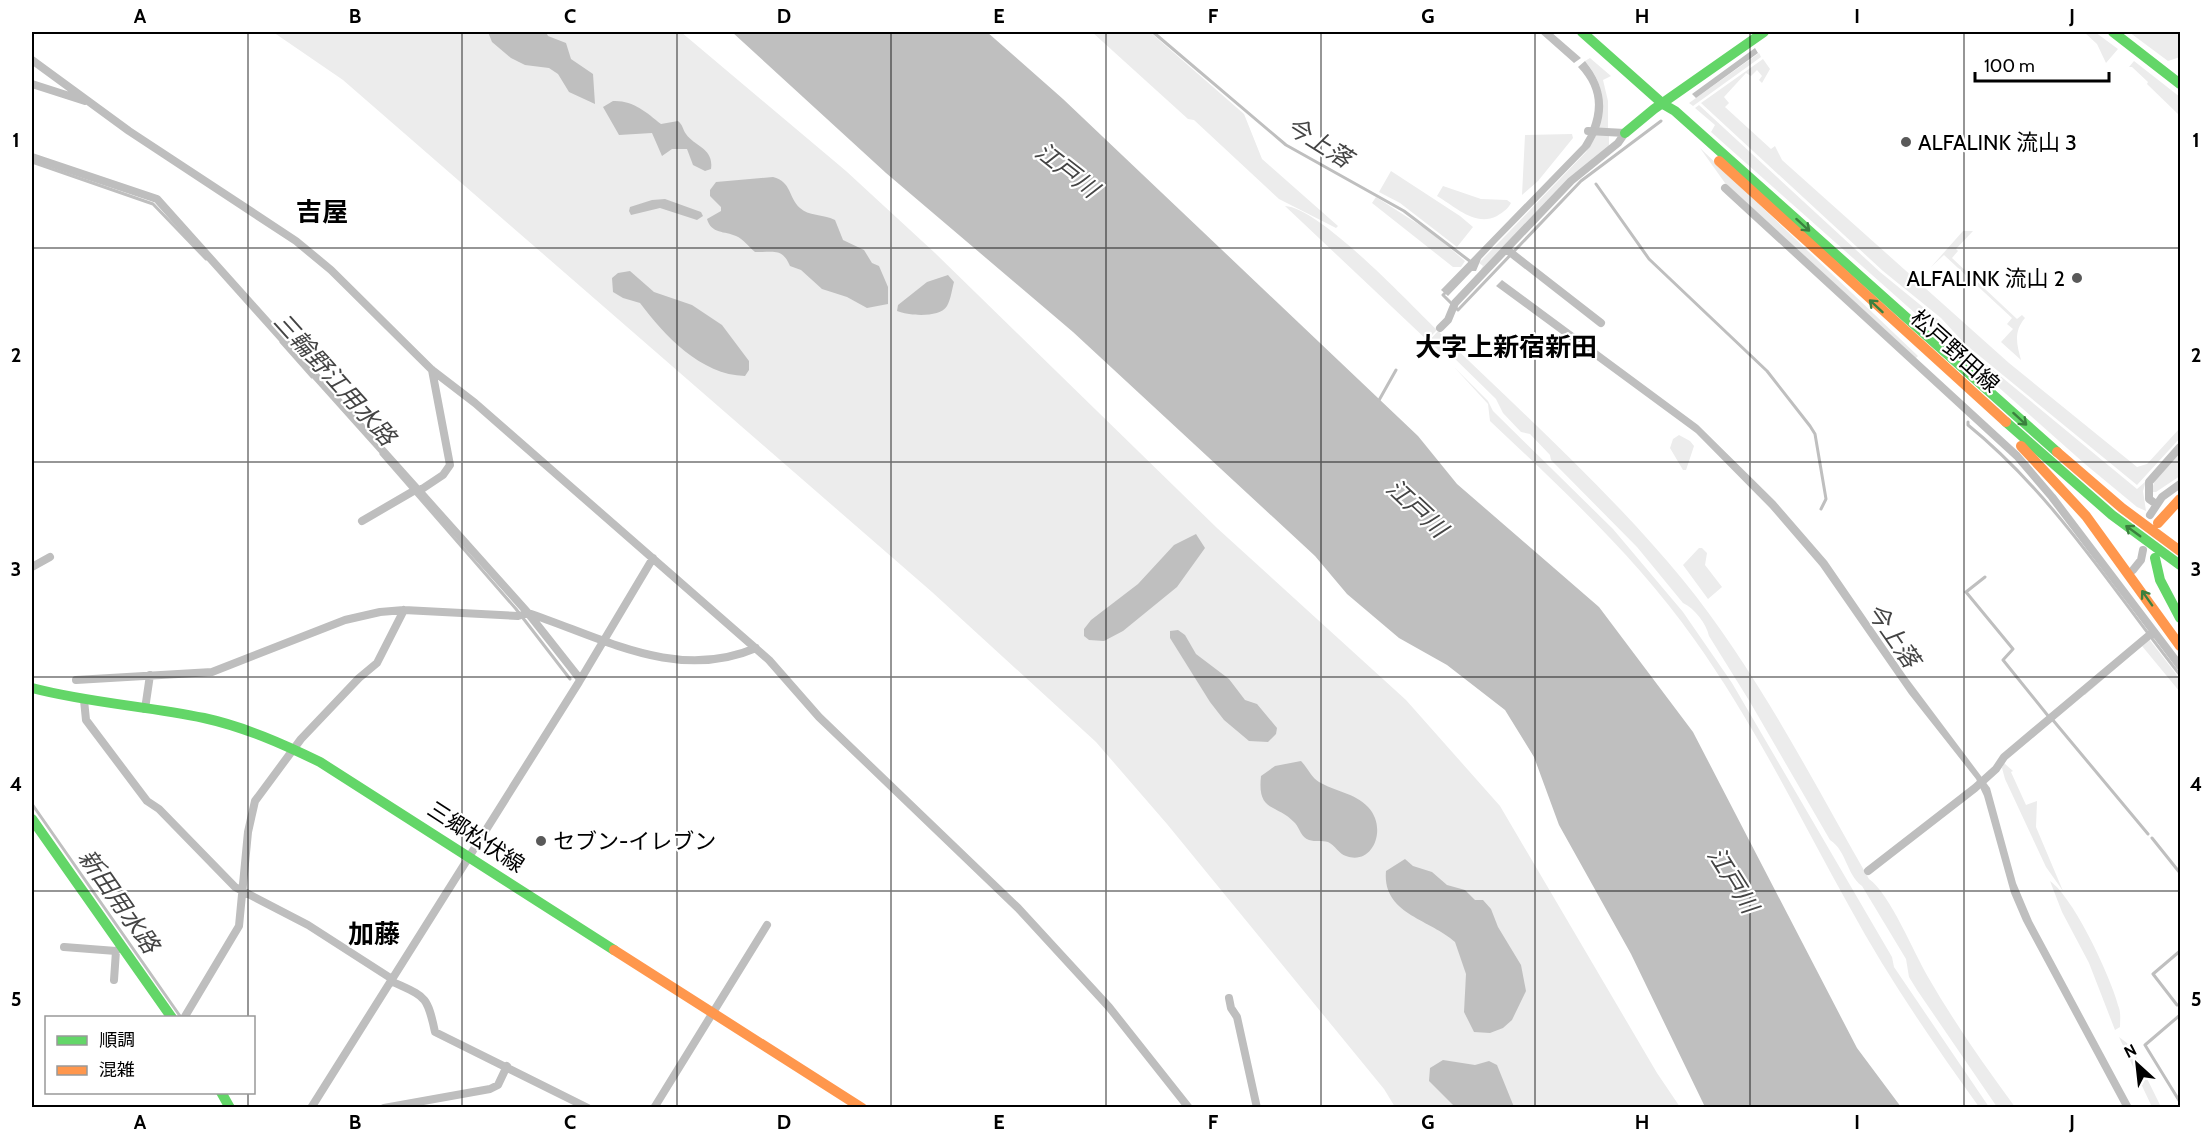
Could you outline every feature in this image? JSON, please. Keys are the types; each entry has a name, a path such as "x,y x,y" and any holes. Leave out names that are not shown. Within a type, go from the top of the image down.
{"main road":[{"name":"松戸野田線","path":"1582,32 1675,111 2060,455 2122,508 2181,551"},
{"path":"1625,133 1764,32"},
{"path":"2113,32 2181,84"},
{"name":"松戸野田線","path":"1664,104 1670,116 1906,334 2117,519 2181,565"},
{"path":"1906,334 1949,381 2025,449 2086,516 2181,646"},
{"path":"2154,519 2181,499"},
{"path":"2155,558 2160,580 2181,618"},
{"name":"三郷松伏線","path":"32,688 80,699 220,722 295,750 346,778 862,1107"},
{"path":"32,819 119,949 171,1016"},
{"path":"222,1094 230,1107"}],"street":[{"path":"32,60 89,102 296,241 331,270 432,370 475,403 756,648 819,717 1026,916 1115,1016 1189,1107"},
{"path":"32,84 89,102"},
{"path":"1588,131 1625,133"},
{"path":"1440,328 1448,320 1454,305 1510,252 1571,181 1618,142 1625,133"},
{"path":"32,157 157,199 419,489 528,613 580,679"},
{"path":"1725,188 2017,456 2052,497 2116,581 2150,634 2181,666"},
{"path":"1510,252 1601,322"},
{"path":"362,520 443,475 450,465 432,370"},
{"path":"2157,504 2149,499 2149,482 2181,447"},
{"path":"2154,519 2157,504 2169,490 2181,484"},
{"path":"2133,570 2141,560 2143,550"},
{"path":"32,567 50,557"},
{"path":"311,1107 470,857 653,558"},
{"path":"2116,581 2124,576"},
{"path":"588,1107 435,1032 424,997 392,980 308,925 241,891 159,809 147,801 86,720 75,677 212,672 345,620 380,612 404,610 518,616 528,613 601,642 663,660 727,657 756,648"},
{"path":"185,1016 234,938 239,926 241,891 255,801 267,781 323,716 377,663 404,610"},
{"path":"1868,871 1975,788 1988,777 2004,757 2150,634"},
{"path":"145,709 150,675"},
{"path":"654,1107 767,925"},
{"path":"64,947 119,949 114,980"},
{"path":"1229,998 1231,1008 1237,1017 1257,1107"},
{"path":"384,1107 490,1089 498,1085 507,1066"}],"shaded area":[{"path":"273,32 681,32 846,171 935,253 1217,528 1406,700 1500,806 1657,1073 1680,1107 1395,1107 1384,1089 1167,824 1096,742 932,592 343,80"},
{"path":"1092,32 1150,32 1244,114 1262,159 1338,226 1336,228 1279,199 1194,120 1188,119"},
{"path":"2084,32 2095,32 2118,49 2106,63 2097,44"},
{"path":"2129,32 2180,32 2180,57 2168,61"},
{"path":"1759,53 1761,57 1693,106 1689,103"},
{"path":"1590,58 1611,76 1603,80 1608,101 1608,130 1599,129 1602,110 1601,93 1596,77 1585,61"},
{"path":"1763,59 1770,69 1762,83 1759,80 1762,76 1757,70 1751,76 1746,73 1724,97 1729,103 1725,107 1771,149 1775,146 1782,160 2009,363 2137,467 2147,464 2180,428 2180,438 2137,485 1965,344 1941,318 1883,271 1701,103"},
{"path":"2134,61 2180,97 2180,116 2147,84 2148,82 2132,67 2129,67"},
{"path":"1699,105 1880,272 1940,321 1958,341 2137,489 2146,481 2143,491 2146,511 2137,507 2085,464 1711,132 1715,125 1695,108"},
{"path":"1572,134 1573,138 1538,181 1522,195 1525,135"},
{"path":"1597,134 1609,135 1609,147 1483,270 1481,269 1483,266 1479,263 1586,152"},
{"path":"1700,148 1918,356 1915,359 1725,183"},
{"path":"1391,171 1473,227 1457,247 1400,203 1379,192"},
{"path":"1443,186 1481,199 1507,200 1511,203 1507,209 1489,219 1473,217 1437,196"},
{"path":"1376,197 1432,233 1465,261 1461,267 1453,267 1372,203"},
{"path":"1285,206 1300,211 1341,238 1437,330 1427,340"},
{"path":"1963,231 1973,231 1956,249 1958,251 1952,258 2017,319 2022,315 2025,318 2017,333 2021,360 2001,342 2013,329 2007,324 2012,318 1944,255 1931,267"},
{"path":"1438,331 1564,452 1625,515 1655,547 1710,615 1782,726 1869,879 1893,910 1948,1010 2015,1107 1997,1107 1917,990 1909,977 1906,959 1853,875 1840,850 1830,840 1699,617 1683,603 1637,547 1551,460 1550,455 1530,434 1521,432 1503,413 1496,399 1450,354 1441,353 1429,341"},
{"path":"1454,367 1488,401 1493,411 1613,529 1683,612 1732,683 1892,957 1894,967 1989,1107 1979,1107 1895,983 1864,932 1756,737 1694,639 1648,580 1598,525 1490,421 1488,404"},
{"path":"1679,435 1694,446 1686,470 1683,470 1670,448 1673,439"},
{"path":"2180,452 2180,476 2156,492 2151,492 2155,480"},
{"path":"1699,548 1707,553 1705,565 1722,587 1708,599 1683,565"},
{"path":"2149,639 2180,679 2180,692 2142,646 2085,695 2083,693"},
{"path":"2004,763 2013,771 2011,772 2026,805 2037,801 2036,827 2063,891 2046,867 2005,779 2002,768"},
{"path":"2050,881 2060,890 2080,920 2108,977 2120,1013 2120,1027 2115,1030 2089,963 2062,912"},
{"path":"2119,1037 2131,1046 2161,1107 2152,1107"}],"water":[{"path":"488,32 546,32 548,36 566,43 571,59 593,74 595,104 569,92 558,74 549,68 525,65 511,58 492,42"},
{"name":"江戸川","path":"732,32 987,32 1063,99 1418,436 1457,484 1599,607 1693,732 1857,1048 1901,1107 1705,1107 1631,954 1559,825 1534,757 1505,710 1447,665 1399,638 1347,594 1315,556 1073,332 886,173"},
{"path":"1539,32 1551,32 1581,58 1574,63"},
{"path":"1755,48 1758,53 1696,98 1692,94"},
{"path":"1585,61 1596,77 1602,93 1603,110 1599,129 1590,129 1595,104 1594,96 1589,81 1578,67"},
{"path":"613,101 627,102 661,124 678,121 686,134 710,156 711,169 705,171 693,165 687,149 672,149 662,156 652,133 619,135 603,107"},
{"path":"1589,133 1597,134 1590,147 1481,259 1476,271 1472,271 1448,296 1441,290 1582,145"},
{"path":"773,177 784,182 796,204 803,211 835,220 843,240 864,250 872,263 879,266 888,287 888,304 867,308 847,297 822,289 801,270 790,266 780,253 755,252 739,237 715,230 709,224 707,219 721,211 721,207 710,196 710,190 716,182"},
{"path":"665,199 701,212 703,216 697,220 660,208 631,215 629,211 630,207 652,200"},
{"path":"630,271 654,292 692,305 722,325 749,361 749,370 745,376 713,369 699,361 672,340 640,303 613,292 612,278 618,273"},
{"path":"948,275 954,282 947,306 943,310 924,315 897,311 898,305 927,282"},
{"path":"1502,280 1698,425 1775,501 1827,561 1906,676 1990,788 2016,883 2032,921 2132,1107 2123,1107 2023,921 2011,893 1984,796 1976,779 1909,694 1820,566 1770,508 1696,433 1496,286"},
{"path":"1196,534 1205,548 1177,587 1123,631 1104,641 1089,640 1084,636 1084,629 1091,620 1138,584 1174,545"},
{"path":"1178,630 1185,635 1196,654 1229,679 1245,700 1257,704 1277,728 1276,734 1268,742 1249,741 1224,720 1170,638 1170,631"},
{"path":"1301,761 1316,780 1357,798 1368,807 1374,816 1377,825 1375,843 1364,856 1356,858 1346,856 1328,842 1306,839 1295,823 1265,802 1262,796 1261,776 1275,766"},
{"path":"1405,859 1413,866 1432,872 1447,885 1465,890 1475,900 1483,900 1491,909 1498,927 1521,965 1526,991 1512,1020 1503,1028 1490,1033 1474,1032 1464,1012 1466,974 1455,942 1410,914 1392,897 1387,885 1386,871"},
{"path":"1443,1060 1475,1065 1489,1061 1497,1065 1514,1107 1455,1107 1429,1081 1430,1068"}],"waterway":[{"name":"今上落","path":"1153,32 1286,145 1404,211 1471,262"},
{"path":"1447,291 1443,295 1458,310 1581,181 1661,121"},
{"name":"三輪野江用水路","path":"32,162 153,204 206,259"},
{"path":"1596,184 1649,259 1767,371 1810,426 1815,434 1826,499 1821,509"},
{"name":"三輪野江用水路","path":"281,342 312,377"},
{"path":"1378,402 1396,370"},
{"path":"1968,422 1968,425 1999,452 2055,512 2180,675"},
{"name":"三輪野江用水路","path":"381,454 516,609 570,679"},
{"path":"1985,577 1966,592 2013,649 2003,660 2049,717"},
{"path":"2052,719 2148,834"},
{"name":"新田用水路","path":"32,804 180,1016"},
{"path":"2152,838 2180,873"},
{"path":"2177,1005 2153,974 2180,951"},
{"path":"2180,1015 2145,1045 2180,1102"}],"traffic: fast":[{"path":"1582,32 1663,104 1675,111 2057,452"},
{"path":"1625,133 1654,109 1764,32"},
{"path":"2113,32 2180,84"},
{"path":"2006,422 2112,515 2180,565"},
{"path":"2155,558 2160,580 2180,618"},
{"path":"32,688 204,718 249,731 292,749 320,762 614,950"},
{"path":"32,819 171,1016"},
{"path":"222,1094 230,1108"}],"traffic: slow":[{"path":"1719,161 2006,422"},
{"path":"2021,446 2086,516 2180,646"},
{"path":"2057,452 2122,508 2180,551"},
{"path":"2158,523 2180,499"},
{"path":"614,950 862,1108"}],"place":[{"name":"ALFALINK 流山 3","path":"1906,142"},
{"name":"ALFALINK 流山 2","path":"2077,278"},
{"name":"セブン-イレブン","path":"541,841"}],"district":[{"name":"吉屋","path":"322,212"},
{"name":"大字上新宿新田","path":"1506,347"},
{"name":"加藤","path":"374,934"}]}
